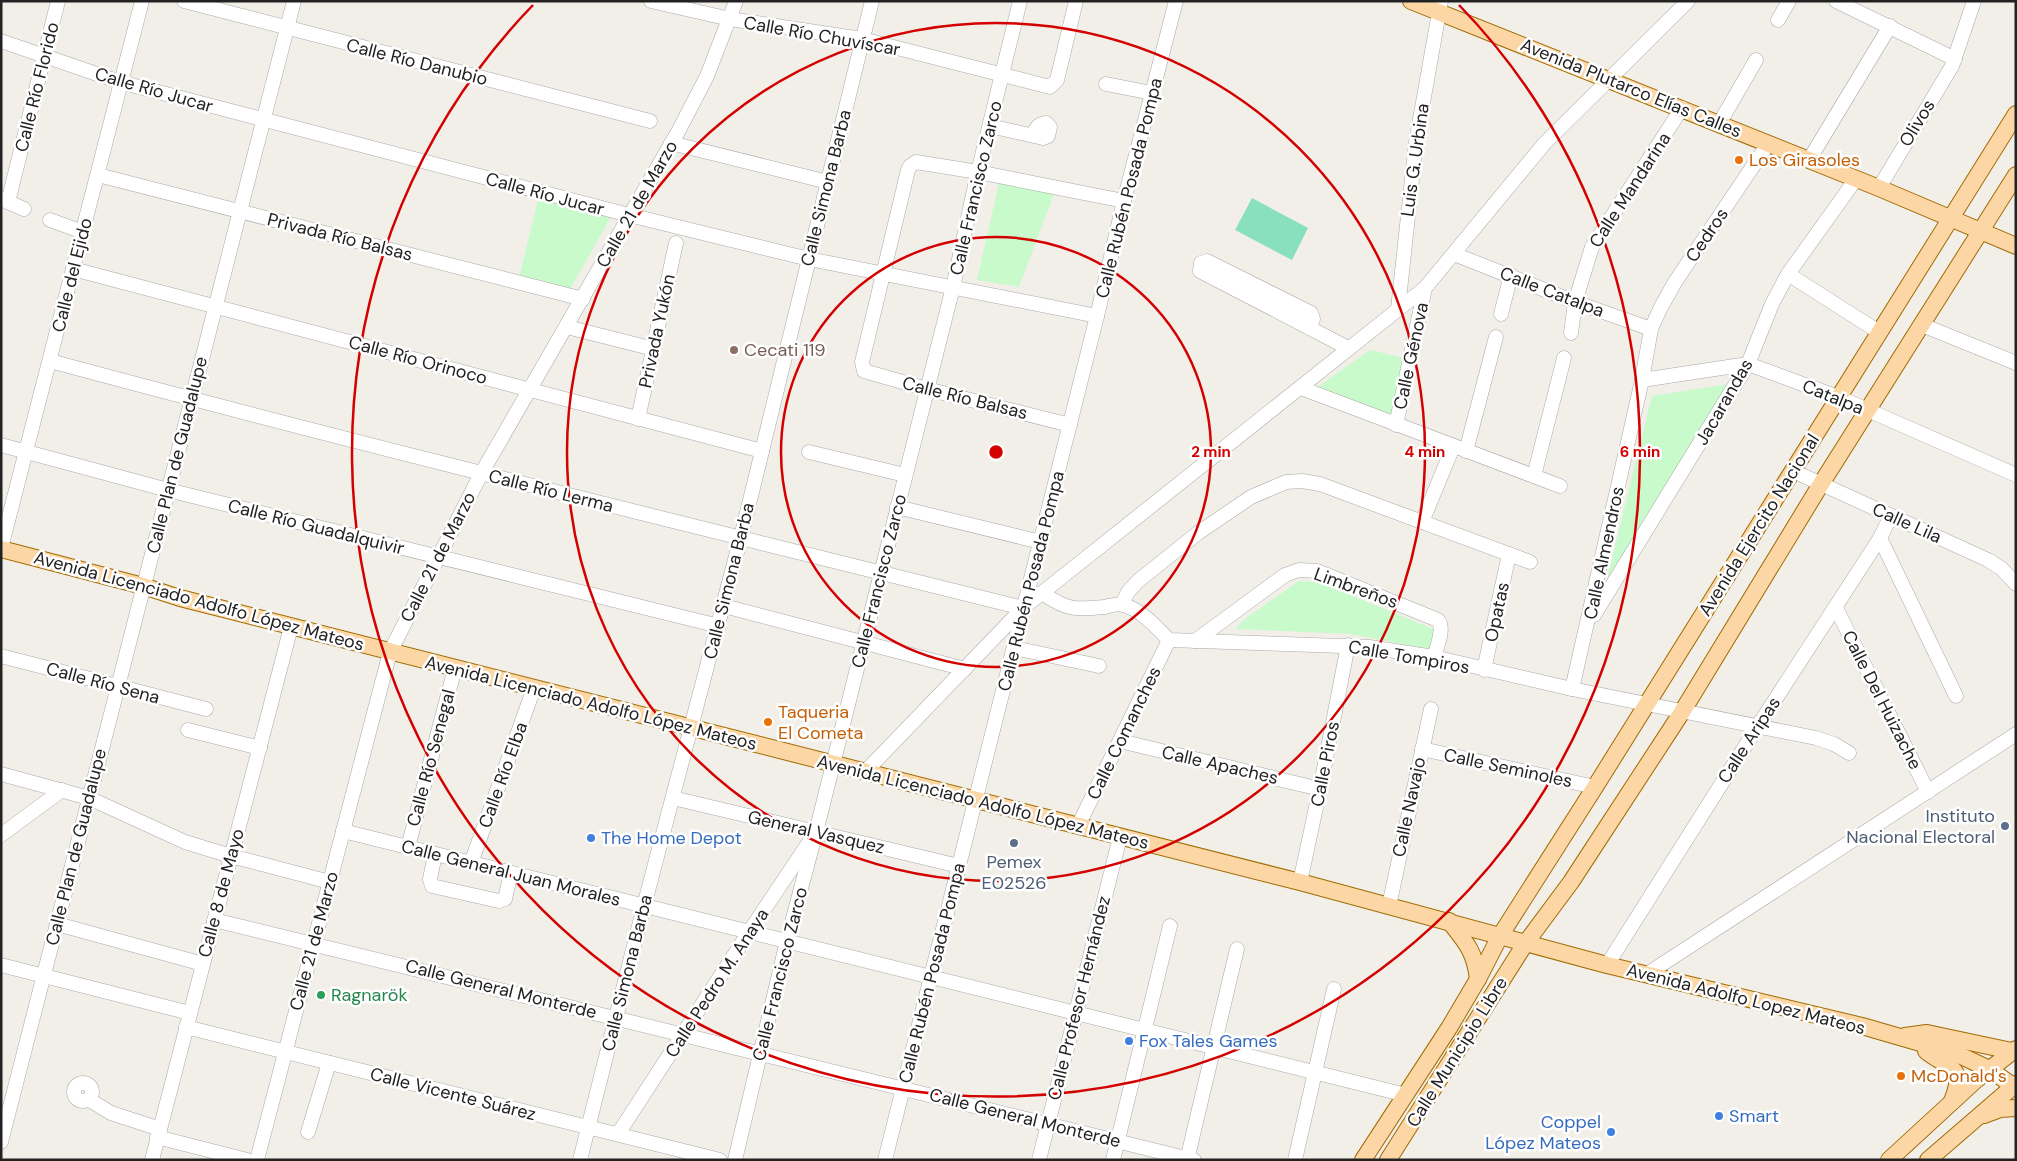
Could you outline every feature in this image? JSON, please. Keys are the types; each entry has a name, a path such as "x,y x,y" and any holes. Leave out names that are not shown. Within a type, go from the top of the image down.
{"main road":[{"name":"Avenida Plutarco Elías Calles","path":"1411,1 1440,7 1610,80 1879,188 2016,246"},
{"name":"Avenida Ejercito Nacional","path":"1363,1160 1449,1028 1478,979 1500,936 2016,114"},
{"name":"Avenida Ejercito Nacional","path":"1525,944 1571,882 1682,712 1821,484 2016,175"},
{"name":"Avenida Licenciado Adolfo López Mateos","path":"1,549 291,627 1300,882 1500,936"},
{"path":"1449,921 1471,949 1476,961 1478,979"},
{"name":"Avenida Adolfo Lopez Mateos","path":"1500,936 1607,965 1897,1036 1955,1053 1983,1074 2013,1083"},
{"name":"Calle Municipio Libre","path":"1388,1160 1525,944"},
{"path":"1449,1028 1463,1041"},
{"path":"1897,1036 1927,1033 2014,1051"},
{"path":"1914,1042 1956,1071 1958,1080 1957,1090 1950,1104"},
{"path":"1889,1160 1983,1074 2014,1051"},
{"path":"1928,1160 2013,1083"},
{"path":"1972,1120 2000,1109 2016,1108"}],"street":[{"name":"Calle Río Florido","path":"5,200 58,1"},
{"name":"Calle del Ejido","path":"1,549 142,1"},
{"name":"Calle Río Danubio","path":"184,1 219,5 287,29 650,121"},
{"name":"Calle Plan de Guadalupe","path":"1,1142 294,1"},
{"name":"Calle Río Chuvíscar","path":"651,1 730,19 862,40 1050,87 1058,80 1076,1"},
{"name":"Calle 21 de Marzo","path":"257,1160 390,652 481,474 567,328 707,76 736,1"},
{"name":"Calle Simona Barba","path":"580,1160 644,906 724,606 872,1"},
{"name":"Calle Rubén Posada Pompa","path":"885,1160 1098,316 1124,201 1176,1"},
{"path":"865,772 1023,608 1425,288 1544,144 1688,1"},
{"path":"1778,20 1789,1"},
{"path":"1836,1 1955,58"},
{"name":"Olivos","path":"1879,188 1955,58 1974,1"},
{"name":"Calle Francisco Zarco","path":"734,1160 787,941 953,287 978,172 1002,76 1015,2"},
{"name":"Luis G. Urbina","path":"1398,309 1416,142 1440,7"},
{"path":"1808,160 1890,26"},
{"name":"Calle Río Jucar","path":"1,41 120,82 629,215 809,259 1098,316"},
{"path":"1719,124 1756,60"},
{"path":"1106,84 1152,93"},
{"name":"Calle Mandarina","path":"1571,332 1576,302 1592,247 1682,108"},
{"path":"990,126 1033,135"},
{"path":"671,143 828,182"},
{"name":"Cedros","path":"1651,329 1675,282 1768,144"},
{"path":"883,273 908,170 912,163 920,161 1124,201"},
{"name":"Privada Río Balsas","path":"98,175 583,299"},
{"name":"Jacarandas","path":"1588,624 1748,364 1772,304 1788,274 1856,179"},
{"path":"5,200 24,209"},
{"path":"50,220 83,232"},
{"name":"Privada Yukón","path":"638,418 676,243"},
{"name":"Calle Catalpa","path":"1454,254 1651,329"},
{"name":"Calle Río Orinoco","path":"73,269 762,452"},
{"path":"1200,271 1255,292 1309,328 1348,348"},
{"name":"Calle Río Balsas","path":"883,273 862,369 866,372 927,389 1070,425"},
{"path":"1788,274 1879,332"},
{"path":"1502,314 1511,276"},
{"name":"Calle Génova","path":"1396,425 1425,288"},
{"path":"1922,326 2016,363"},
{"path":"567,328 654,348"},
{"name":"Calle Almendros","path":"1572,689 1642,380 1651,329"},
{"path":"1422,522 1459,449 1496,337"},
{"path":"1534,476 1564,358"},
{"name":"Calle Río Lerma","path":"50,361 481,474 1023,608"},
{"name":"Catalpa","path":"1642,380 1748,364 1838,397 2016,475"},
{"path":"1301,388 1560,486"},
{"name":"Calle Río Guadalquivir","path":"1,445 168,490 718,626"},
{"path":"809,452 905,475"},
{"name":"Calle Lila","path":"1793,471 1988,560 2002,569 2016,584"},
{"path":"1122,604 1128,592 1138,581 1198,533 1250,496 1286,482 1302,481 1320,484 1530,562"},
{"path":"897,507 1040,542"},
{"name":"Calle Aripas","path":"1607,965 1758,726 1836,608 1880,538 1891,516"},
{"path":"1880,538 1956,696"},
{"name":"Opatas","path":"1484,670 1509,554"},
{"name":"Limbreños","path":"1195,641 1285,575 1299,570 1317,571 1438,620 1442,625 1434,657"},
{"path":"1042,593 1059,605 1072,608 1122,604 1152,622 1169,640"},
{"path":"724,606 966,669"},
{"name":"Calle Del Huizache","path":"1836,608 1928,792"},
{"name":"Calle 8 de Mayo","path":"152,1160 291,627"},
{"name":"Calle Tompiros","path":"1169,640 1369,647 1434,657 1572,689 1816,738 1834,744 1848,753"},
{"name":"Calle Comanches","path":"1078,826 1169,640"},
{"name":"Calle Piros","path":"1300,882 1348,646"},
{"path":"1014,648 1099,666"},
{"name":"Calle Río Sena","path":"1,656 206,710"},
{"name":"Calle Río Senegal","path":"408,847 455,668"},
{"name":"Calle Río Elba","path":"471,862 534,688"},
{"name":"Calle Navajo","path":"1389,906 1431,709"},
{"path":"188,730 260,748"},
{"path":"1647,974 2016,734"},
{"name":"Calle Apaches","path":"1120,741 1320,789"},
{"name":"Calle Seminoles","path":"1422,749 1595,787"},
{"path":"1,774 89,798 185,842 330,882"},
{"path":"1,835 62,790"},
{"name":"General Vasquez","path":"673,798 959,866"},
{"name":"Calle General Juan Morales","path":"343,831 1406,1095"},
{"name":"Calle Pedro M. Anaya","path":"618,1134 816,832"},
{"name":"Calle Profesor Hernández","path":"1038,1160 1120,837"},
{"path":"435,854 430,879 432,886 499,901 505,899 512,873"},
{"name":"Calle General Monterde","path":"214,920 1190,1159"},
{"path":"57,924 203,964"},
{"path":"1113,1160 1170,926"},
{"path":"1190,1159 1237,949"},
{"path":"1,965 190,1013"},
{"path":"1295,1160 1334,989"},
{"name":"Calle Vicente Suárez","path":"186,1027 720,1160"},
{"path":"308,1132 329,1063"},
{"path":"88,1099 111,1113 159,1133 247,1160"}],"green space":[{"path":"999,183 1054,194 1019,287 977,280"},
{"path":"539,196 612,215 570,289 519,278"},
{"path":"1252,198 1308,228 1292,260 1235,230"},
{"path":"1370,350 1405,358 1393,419 1315,389"},
{"path":"1729,384 1606,583 1652,396"},
{"path":"1299,581 1318,582 1436,630 1429,649 1350,634 1235,629 1246,618"}],"place":[{"name":"Los Girasoles","path":"1739,160"},
{"name":"Cecati 119","path":"734,350"},
{"name":"Taqueria El Cometa","path":"768,722"},
{"name":"Instituto Nacional Electoral","path":"2005,826"},
{"name":"The Home Depot","path":"591,838"},
{"name":"Pemex E02526","path":"1014,843"},
{"name":"Ragnarök","path":"321,995"},
{"name":"Fox Tales Games","path":"1129,1041"},
{"name":"McDonald's","path":"1901,1076"},
{"name":"Smart","path":"1719,1116"},
{"name":"Coppel López Mateos","path":"1611,1132"}]}
